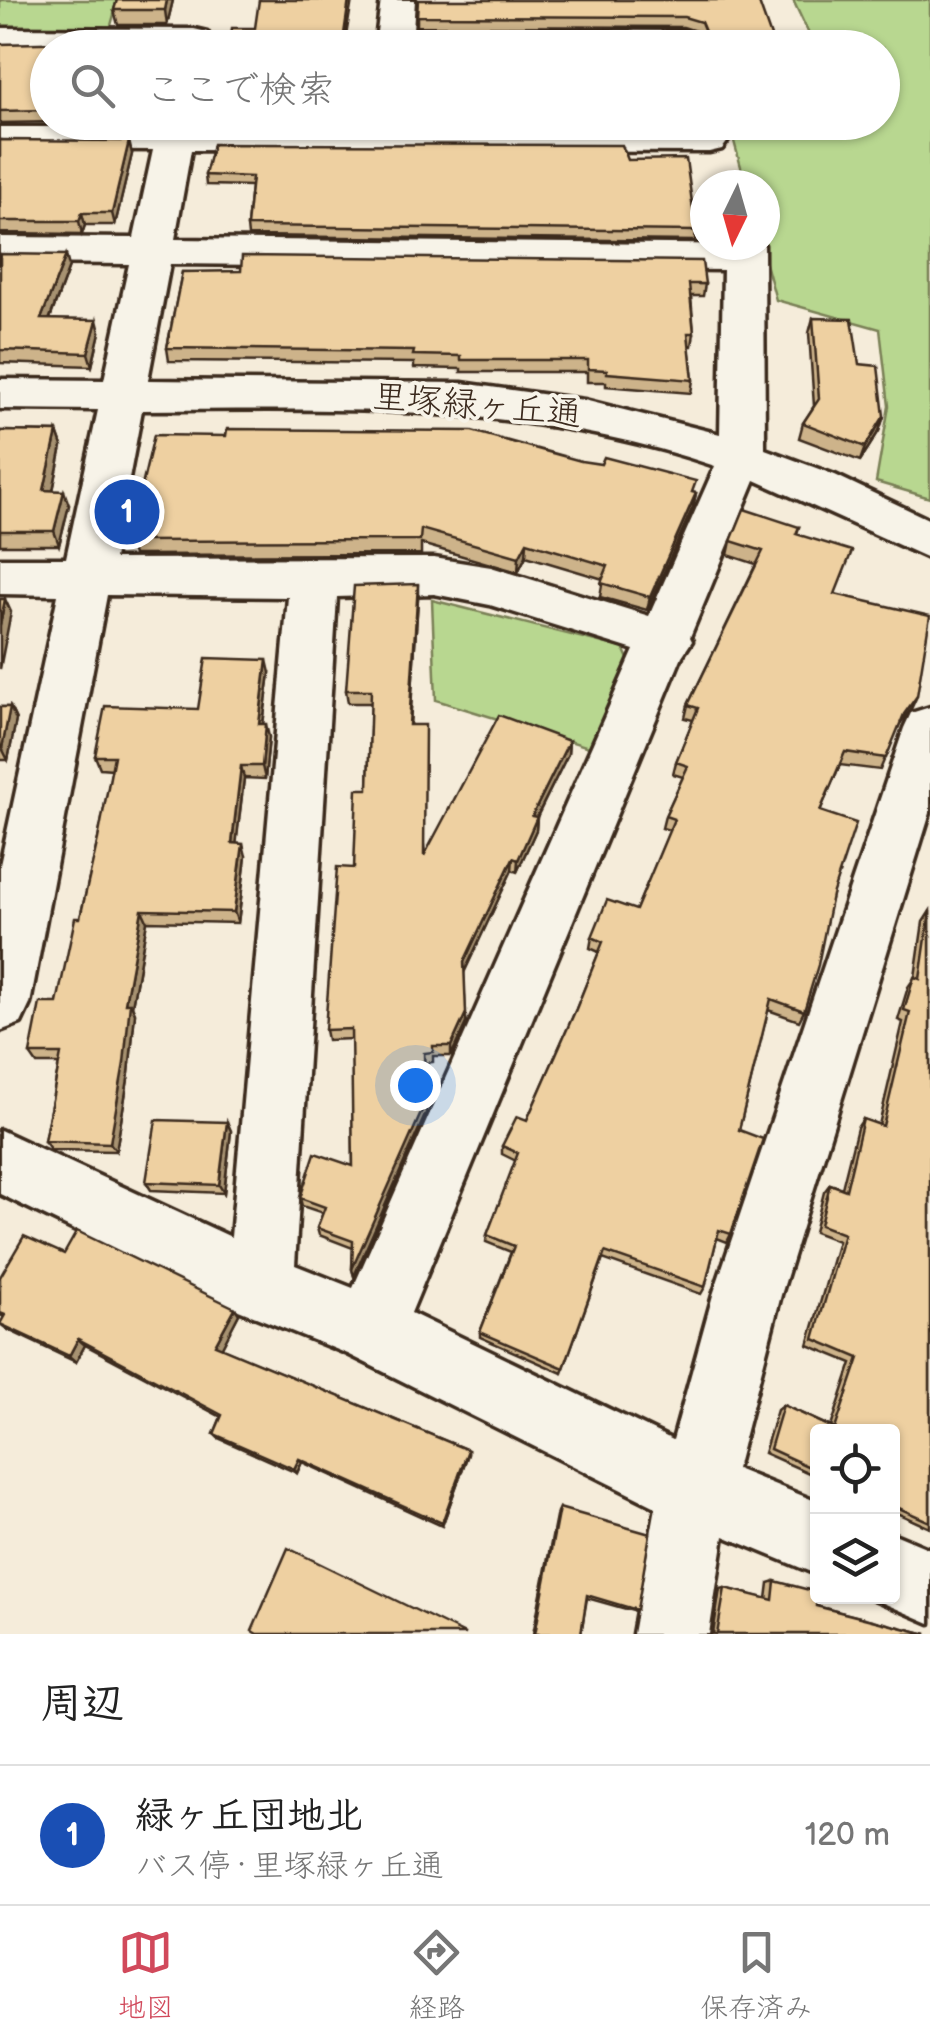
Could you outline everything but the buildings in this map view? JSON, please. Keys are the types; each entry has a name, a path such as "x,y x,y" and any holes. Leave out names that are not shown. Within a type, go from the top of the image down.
{"street":[{"path":"395,30 398,0"},
{"path":"0,39 30,38"},
{"path":"0,138 30,137"},
{"path":"0,1004 22,789 86,576 174,140"},
{"path":"558,140 711,144"},
{"path":"0,250 690,251"},
{"path":"370,1329 742,456 745,260"},
{"name":"里塚緑ヶ丘通","path":"0,394 460,398 620,422 742,456 828,490 930,541"},
{"path":"0,576 434,576 491,586 666,640"},
{"path":"260,1286 314,579"},
{"path":"671,1634 695,1488 786,1169 926,759"},
{"path":"0,1161 260,1286 370,1329 695,1488 810,1536"},
{"path":"900,1573 930,1586"}],"green space":[{"path":"0,0 118,0 110,29 0,28"},
{"path":"793,0 930,0 930,498 876,482 889,406 880,329 776,300 765,260 780,260 780,170 742,170 734,140 900,140 900,30 807,30"},
{"path":"432,600 623,648 629,661 592,748 436,700"}],"place":[{"name":"緑ヶ丘団地北","path":"127,512"}]}
